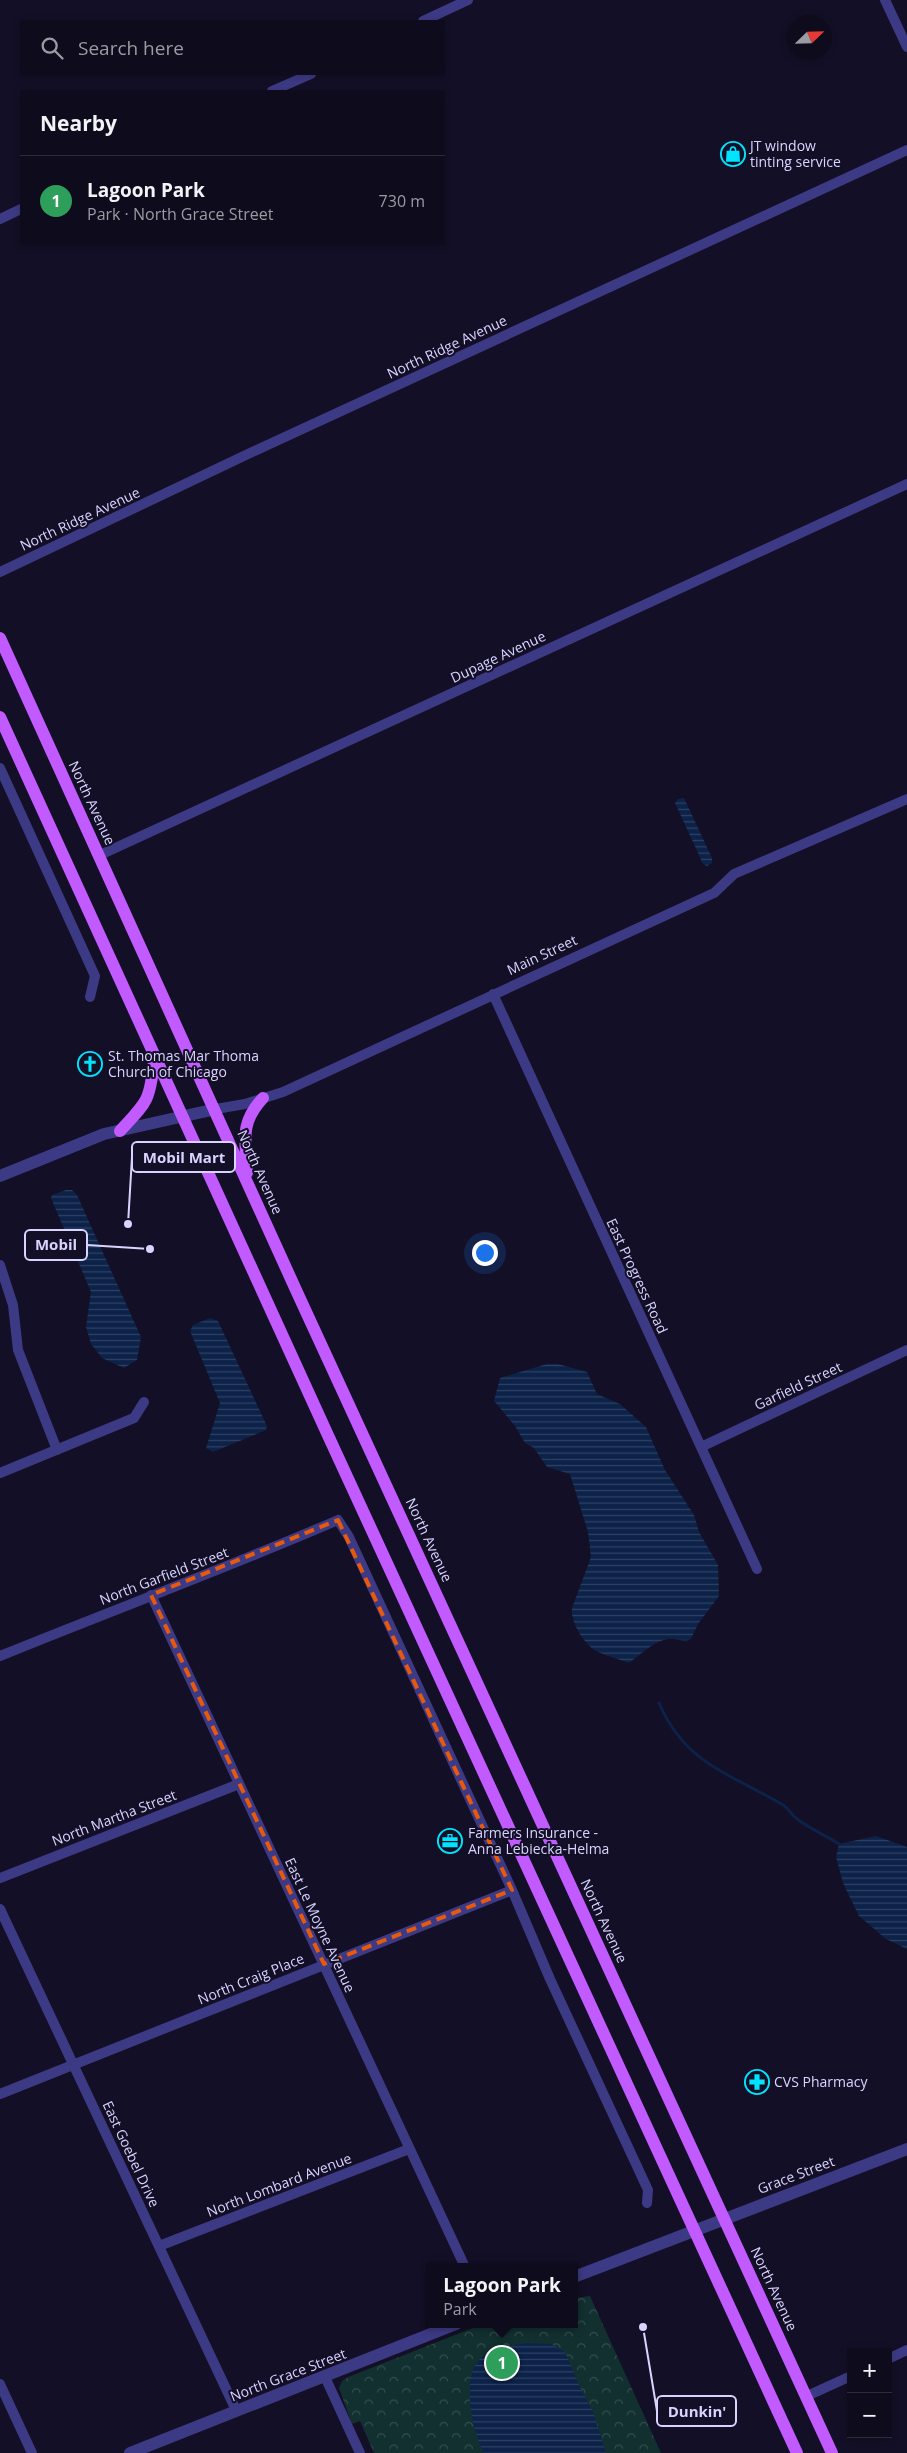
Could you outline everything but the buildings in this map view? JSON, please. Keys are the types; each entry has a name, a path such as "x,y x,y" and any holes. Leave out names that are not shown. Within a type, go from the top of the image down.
{"main road":[{"name":"North Avenue","path":"0,638 832,2453"},
{"path":"0,717 180,1117 364,1509 797,2453"},
{"path":"120,1131 142,1108 151,1092 154,1059"},
{"path":"248,1181 246,1122 251,1111 263,1098"}],"street":[{"path":"425,20 468,0"},
{"path":"885,0 907,47"},
{"path":"274,90 308,75"},
{"name":"North Ridge Avenue","path":"0,572 248,454 907,150"},
{"path":"0,219 20,209"},
{"name":"Dupage Avenue","path":"100,855 907,484"},
{"path":"0,768 95,976 90,996"},
{"name":"Main Street","path":"0,1176 104,1134 216,1110 283,1092 714,893 734,874 907,799"},
{"name":"East Progress Road","path":"493,994 756,1569"},
{"path":"0,1265 13,1305 18,1350 57,1450"},
{"name":"Garfield Street","path":"700,1447 907,1350"},
{"path":"0,1473 134,1418 144,1402"},
{"name":"North Garfield Street","path":"0,1656 151,1594 263,1552 338,1520 349,1537 512,1890"},
{"name":"East Le Moyne Avenue","path":"151,1594 463,2263"},
{"name":"North Martha Street","path":"0,1878 239,1784"},
{"path":"512,1890 550,1979 648,2190 647,2203"},
{"name":"North Craig Place","path":"0,2094 512,1890"},
{"name":"East Goebel Drive","path":"0,1909 236,2410"},
{"name":"North Lombard Avenue","path":"159,2246 409,2149"},
{"name":"Grace Street","path":"696,2230 907,2149"},
{"path":"578,2275 696,2230"},
{"name":"North Grace Street","path":"130,2453 446,2328"},
{"path":"892,2356 907,2350"},
{"path":"324,2377 360,2453"},
{"path":"806,2396 847,2378"},
{"path":"0,2384 32,2453"}],"highlighted area":[{"path":"338,1520 512,1890 324,1964 151,1595"}],"green space":[{"path":"590,2296 661,2453 374,2453 360,2421 352,2424 339,2388 342,2381 348,2377 473,2328 578,2328 578,2298"}],"water":[{"path":"684,798 712,858 712,863 707,866 703,864 675,803 678,799"},
{"path":"72,1190 77,1195 141,1337 137,1360 124,1368 102,1358 91,1344 86,1327 91,1292 51,1198 52,1195"},
{"path":"210,1318 218,1321 267,1426 266,1430 213,1452 206,1448 220,1403 190,1331 193,1325"},
{"path":"547,1364 558,1364 587,1372 597,1394 620,1404 646,1427 665,1470 694,1515 699,1532 718,1565 719,1596 698,1624 691,1639 685,1641 663,1640 647,1649 629,1663 591,1648 579,1632 573,1620 572,1608 591,1557 588,1532 570,1474 547,1467 534,1448 525,1443 515,1426 494,1401 500,1378"},
{"path":"876,1836 907,1847 907,1949 886,1939 859,1916 843,1883 836,1857 839,1844"},
{"path":"528,2343 551,2344 565,2352 593,2412 606,2453 484,2453 476,2434 470,2401 470,2386 476,2364 490,2352 513,2345"}],"waterway":[{"path":"659,1703 670,1724 696,1754 728,1775 783,1805 801,1822 839,1844"}],"place":[{"name":"JT window tinting service","path":"733,154"},
{"name":"St. Thomas Mar Thoma Church of Chicago","path":"90,1064"},
{"name":"Mobil Mart","path":"128,1224"},
{"name":"Mobil","path":"150,1249"},
{"name":"Farmers Insurance - Anna Lebiecka-Helma","path":"450,1841"},
{"name":"CVS Pharmacy","path":"757,2082"},
{"name":"Dunkin'","path":"643,2327"},
{"name":"Lagoon Park","path":"502,2363"}]}
